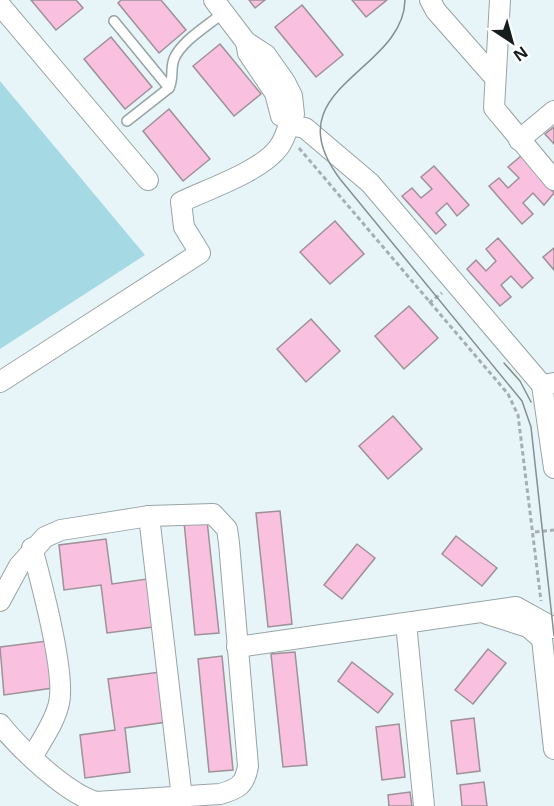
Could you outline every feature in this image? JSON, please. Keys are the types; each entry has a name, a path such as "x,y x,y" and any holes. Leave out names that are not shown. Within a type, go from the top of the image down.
{"street":[{"path":"430,0 436,11 495,78"},
{"path":"500,0 494,108 519,141 554,180"},
{"path":"0,5 148,180"},
{"path":"219,6 246,42 248,53 275,93 281,116 288,126 305,128 370,183 548,384 554,468"},
{"path":"519,141 554,111"},
{"path":"0,382 200,253 184,227 181,202 255,165 279,148 288,126"},
{"path":"0,602 19,566 32,548 45,537 62,530 149,516 213,514 227,529 248,766 246,780 238,789 220,794 96,802 86,799 33,756 10,737 0,724"},
{"path":"149,516 183,798"},
{"path":"32,548 42,583 62,690 56,715 33,756"},
{"path":"237,647 516,607 534,615 548,632 554,749"},
{"path":"406,623 424,806"}],"lane":[{"path":"127,121 169,88 172,81 172,63 179,51 219,6"},
{"path":"114,21 169,88"}],"path":[{"path":"288,126 508,394 518,415 535,532 542,609"},
{"path":"535,532 554,530"}],"shaded area":[{"path":"0,81 145,255 0,349"}],"building":[{"path":"31,0 76,0 83,8 56,30"},
{"path":"121,0 161,0 186,30 159,53 118,3"},
{"path":"249,0 265,0 255,8"},
{"path":"352,0 387,0 366,17"},
{"path":"302,5 343,55 316,77 275,27"},
{"path":"111,37 152,87 125,109 84,59"},
{"path":"220,44 261,94 234,116 193,66"},
{"path":"169,109 210,159 183,181 143,131"},
{"path":"554,127 554,144 545,134"},
{"path":"521,156 554,193 544,205 533,193 523,203 533,214 522,224 489,186 499,178 508,188 519,178 508,167"},
{"path":"434,166 469,205 457,216 447,203 436,213 446,225 436,234 402,196 412,188 421,198 432,189 421,177"},
{"path":"335,221 364,254 330,284 300,252"},
{"path":"498,238 533,278 522,288 511,276 501,285 511,297 500,306 467,269 476,260 486,271 496,261 486,249"},
{"path":"554,248 554,270 543,257"},
{"path":"409,306 438,338 404,369 375,336"},
{"path":"311,319 340,351 306,382 277,349"},
{"path":"393,416 422,449 388,479 359,446"},
{"path":"280,511 292,624 268,627 256,513"},
{"path":"207,520 219,633 195,635 184,522"},
{"path":"456,536 497,568 482,586 442,554"},
{"path":"106,539 112,584 147,579 153,627 107,633 101,585 64,590 59,545"},
{"path":"357,544 375,558 342,599 324,585"},
{"path":"47,641 53,688 4,695 0,647"},
{"path":"488,649 506,663 473,704 455,690"},
{"path":"295,652 307,765 283,767 271,654"},
{"path":"222,656 233,770 209,772 198,659"},
{"path":"352,662 393,694 378,713 338,681"},
{"path":"160,672 167,722 125,728 130,772 85,778 80,735 115,730 108,679"},
{"path":"474,718 480,771 457,774 451,721"},
{"path":"399,724 405,777 382,780 376,727"},
{"path":"484,782 487,806 462,806 460,785"},
{"path":"410,792 412,806 389,806 388,795"}],"tram line":[{"path":"405,0 399,25 385,46 346,82 330,101 321,123 323,148 340,179 522,401 531,427 554,636"},
{"path":"504,363 520,381 531,402"}]}
